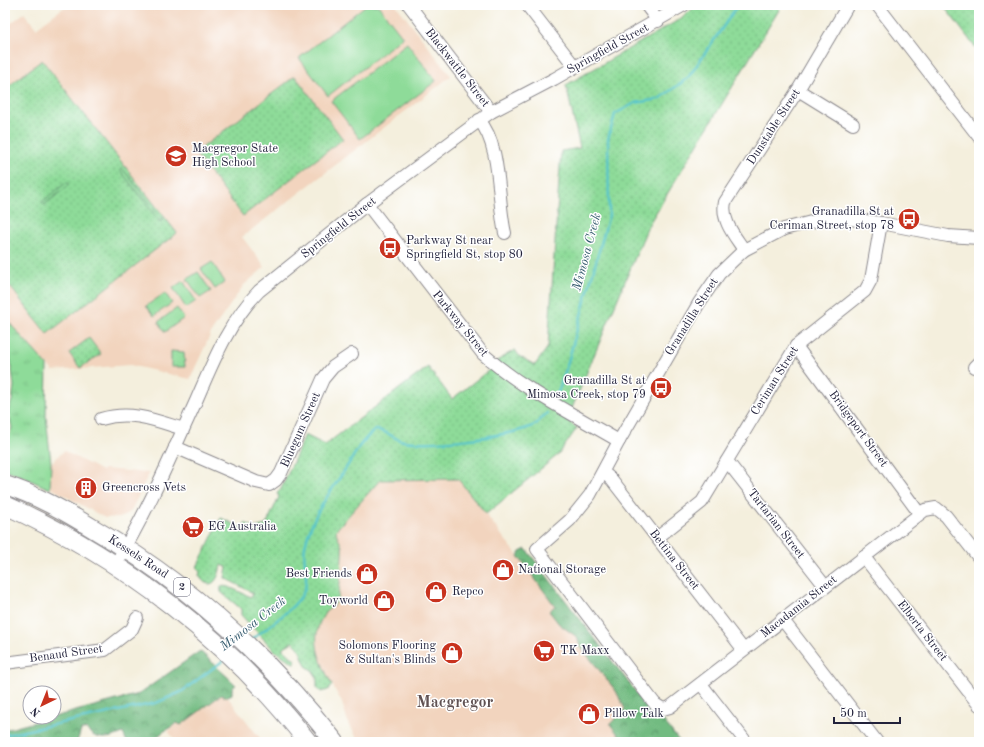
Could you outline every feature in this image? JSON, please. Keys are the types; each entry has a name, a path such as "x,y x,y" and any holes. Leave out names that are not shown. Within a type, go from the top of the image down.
{"highway":[{"name":"Kessels Road","path":"5,485 17,488 72,515 126,547 189,592 256,651 302,700 335,742"},
{"name":"Kessels Road","path":"5,505 80,543 115,565 163,599 216,643 237,663 270,697 304,741"},
{"path":"72,515 77,528 84,535 80,543"}],"street":[{"name":"Blackwattle Street","path":"409,5 491,112"},
{"path":"527,5 576,67"},
{"path":"646,5 658,20"},
{"name":"Springfield Street","path":"115,565 148,506 224,339 248,302 271,280 479,120 491,112 576,67 684,5"},
{"name":"Dunstable Street","path":"744,250 726,222 724,210 725,202 798,90 848,5"},
{"path":"877,5 979,137"},
{"path":"798,90 853,124"},
{"path":"479,120 490,138 499,180 502,218 505,233"},
{"name":"Parkway Street","path":"368,204 483,354 499,368 534,392 619,441"},
{"name":"Granadilla Street","path":"663,709 655,704 536,549 570,520 590,495 619,441 699,303 719,274 744,250 774,233 808,222 823,219 850,219 881,223 948,236 979,238"},
{"name":"Ceriman Street","path":"657,538 702,502 796,346 864,291 871,280 881,223"},
{"name":"Bridgeport Street","path":"796,346 919,513"},
{"name":"Bluegum Street","path":"175,447 256,482 269,485 282,473 323,379 333,367 352,354"},
{"path":"102,419 115,415 131,415 183,429"},
{"name":"Tartarian Street","path":"726,461 825,586"},
{"name":"Bettina Street","path":"603,472 612,480 743,649"},
{"name":"Macadamia Street","path":"663,709 670,708 743,649 919,513 925,510 936,508 946,516 979,558"},
{"name":"Elberta Street","path":"864,557 979,705"},
{"name":"Benaud Street","path":"5,662 105,650 132,628 137,618"},
{"path":"782,619 877,742"},
{"path":"701,684 746,742"},
{"path":"304,741 322,726"}],"shaded area":[{"name":"Macgregor State High School","path":"67,5 396,5 451,76 242,237 265,267 244,285 212,331 190,379 130,365 53,371 5,318 5,28 24,13 36,28"},
{"path":"64,451 102,471 104,469 149,473 131,511 123,517 105,518 51,488 51,463"},
{"path":"458,479 518,556 639,696 610,724 624,742 359,742 348,722 342,703 319,660 317,642 317,628 325,613 338,600 336,531 380,480"},
{"path":"222,690 263,742 213,742 209,738 203,742 177,742 168,731"}],"green space":[{"path":"366,5 378,5 403,37 328,96 299,58"},
{"path":"697,5 782,5 649,224 567,420 577,428 559,454 486,514 458,479 380,480 336,530 342,551 338,599 336,603 325,613 317,631 320,658 332,685 328,690 321,692 317,688 317,677 312,670 306,666 299,648 293,642 282,648 295,660 295,664 275,651 241,615 241,609 221,592 221,586 229,587 251,597 253,593 225,578 227,567 221,565 217,578 209,584 205,583 199,576 200,571 197,567 221,518 242,528 245,523 255,528 266,525 279,497 277,493 281,489 305,435 325,445 428,367 452,399 489,370 501,358 515,350 520,357 535,365 548,347 561,151 580,148 566,85 682,18"},
{"path":"943,5 979,5 979,52"},
{"path":"407,43 436,81 360,139 331,101"},
{"path":"42,60 177,233 47,334 5,280 5,89"},
{"path":"295,76 343,139 243,216 195,153"},
{"path":"122,168 163,220 160,222 120,170"},
{"path":"67,182 69,185 44,205 42,202"},
{"path":"212,262 225,282 215,289 201,269"},
{"path":"198,272 211,291 200,298 187,279"},
{"path":"183,281 196,301 186,308 173,288"},
{"path":"165,293 172,303 154,316 146,306"},
{"path":"177,308 184,318 165,332 158,322"},
{"path":"5,318 47,365 46,416 51,463 50,489 5,469 5,445 12,428 8,411 12,401 14,386 10,356 5,345"},
{"path":"89,338 101,354 80,368 69,353"},
{"path":"171,351 184,352 185,367 171,367"},
{"path":"526,549 657,719 663,720 680,742 624,742 610,724 625,709 616,691 580,646 577,637 559,624 549,611 555,606 518,556 520,552"},
{"path":"200,651 236,685 232,688 232,694 226,697 221,695 181,725 177,723 151,742 127,742 123,733 113,737 99,738 94,736 86,729 81,730 77,742 5,742 5,730 24,725 62,725 62,715 139,694"}],"waterway":[{"name":"Mimosa Creek","path":"557,395 566,369 609,215 608,139 615,114 635,103 659,99 688,78 738,5"},
{"name":"Mimosa Creek","path":"251,640 290,609 302,595 306,583 304,551 312,524 322,505 358,448 375,430 386,433 400,440 411,442 469,439 510,433 526,428 536,424 547,413"},
{"name":"Mimosa Creek","path":"5,735 156,703 181,692 224,660"}],"place":[{"name":"Macgregor State High School","path":"176,156"},
{"name":"Granadilla St at Ceriman Street, stop 78","path":"909,219"},
{"name":"Parkway St near Springfield St, stop 80","path":"390,248"},
{"name":"Granadilla St at Mimosa Creek, stop 79","path":"661,388"},
{"name":"Greencross Vets","path":"86,488"},
{"name":"EG Australia","path":"193,527"},
{"name":"National Storage","path":"503,570"},
{"name":"Best Friends","path":"367,574"},
{"name":"Repco","path":"436,592"},
{"name":"Toyworld","path":"384,601"},
{"name":"TK Maxx","path":"544,651"},
{"name":"Solomons Flooring & Sultan's Blinds","path":"452,653"},
{"name":"Pillow Talk","path":"589,714"}],"district":[{"name":"Macgregor","path":"455,703"}]}
